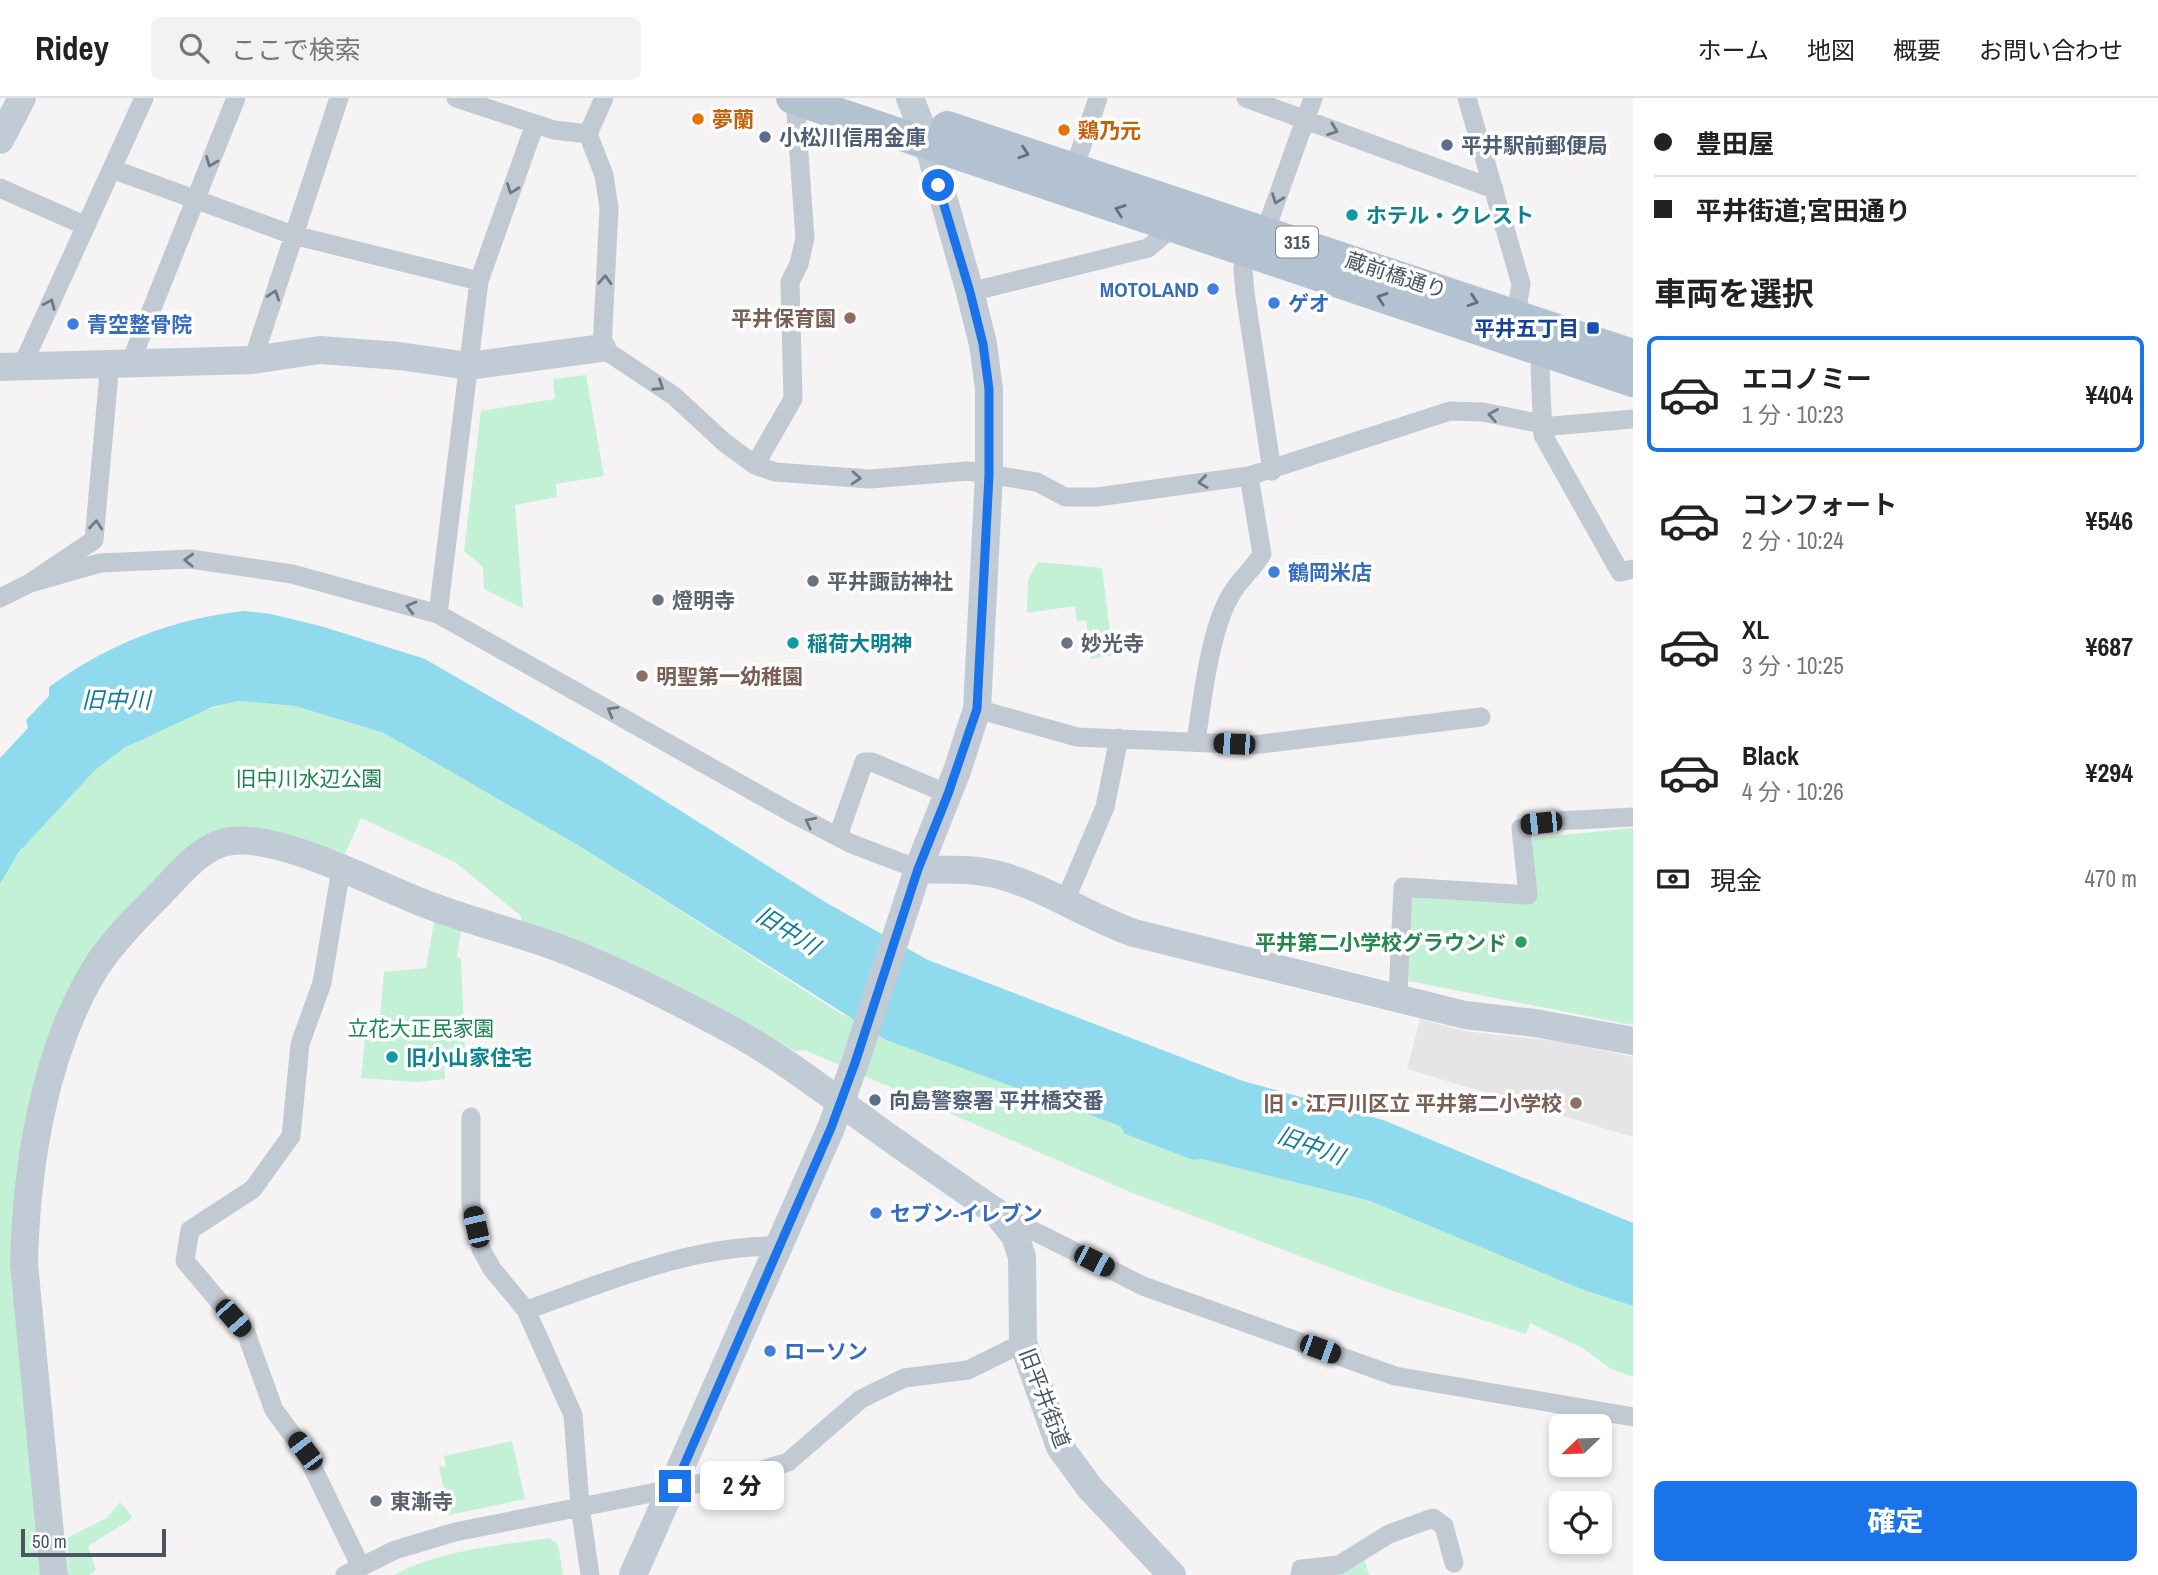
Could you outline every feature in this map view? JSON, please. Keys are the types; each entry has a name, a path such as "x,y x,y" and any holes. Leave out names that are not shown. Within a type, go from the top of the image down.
{"main road":[{"name":"315","path":"793,98 913,123"},
{"name":"315","path":"861,98 913,123"},
{"name":"蔵前橋通り","path":"913,123 959,131 1074,169 1543,353 1633,381"},
{"name":"蔵前橋通り","path":"913,123 981,162 1172,228 1256,242 1516,316 1633,355"}],"street":[{"path":"0,122 9,98"},
{"path":"0,141 22,98"},
{"path":"11,367 86,226 144,98"},
{"path":"0,598 30,583 94,540 120,362 196,200 236,98"},
{"path":"253,360 339,98"},
{"path":"456,98 535,124 588,134"},
{"path":"602,348 609,208 604,175 588,134 604,98"},
{"path":"755,465 793,400 790,282 799,264 805,238 793,98"},
{"path":"1074,169 1098,98"},
{"path":"1246,98 1494,189"},
{"path":"1272,471 1243,268 1256,242 1313,98"},
{"path":"1467,98 1521,284 1516,316"},
{"path":"633,1575 675,1486 841,1102 918,869 948,794 977,709 989,475 989,389 983,344 970,292 913,123"},
{"path":"439,614 479,281 535,124"},
{"path":"112,169 293,235 479,281"},
{"path":"0,188 86,226"},
{"path":"970,292 1148,248 1172,228"},
{"path":"11,367 253,360 320,350 399,356 469,366 602,348 674,396 725,443 755,465 775,472 870,479 968,471 1037,482 1065,496 1086,497 1272,471 1450,411 1483,412 1542,424 1633,419"},
{"path":"1543,353 1543,435 1620,572 1633,569"},
{"path":"1196,742 1218,627 1232,593 1262,554 1249,476"},
{"path":"30,583 100,564 190,559 292,574 439,614 838,836 918,869 965,870 999,875 1065,901 1096,920 1134,933 1465,1015 1535,1023 1633,1041"},
{"path":"977,709 1077,737 1253,745 1481,717"},
{"path":"1065,901 1105,807 1119,738"},
{"path":"838,836 864,762 872,762 948,794"},
{"path":"1398,997 1403,887 1528,895 1521,828 1556,821 1633,817"},
{"name":"旧平井街道","path":"54,1575 24,1264 25,1227 38,1128 61,1042 76,1001 97,965 181,872 211,847 229,841 273,845 426,904 558,947 621,975 730,1029 820,1085 996,1212 1015,1236 1023,1257 1023,1343 1060,1447 1090,1488 1172,1575"},
{"path":"341,869 322,983 300,1044 291,1136 253,1188 190,1230 185,1261 246,1333 274,1410 305,1451 353,1571 419,1541 675,1486 752,1473 788,1462 861,1399 882,1388 904,1378 968,1370 1023,1343"},
{"path":"471,1117 471,1205 481,1249 492,1269 526,1310 573,1415 580,1506 590,1575"},
{"path":"996,1212 1143,1286 1395,1376 1633,1417"},
{"path":"526,1310 628,1275 704,1253 778,1246"},
{"path":"1300,1575 1301,1569 1339,1565 1389,1534 1433,1518 1444,1526 1454,1563"}],"shaded area":[{"name":"旧・江戸川区立 平井第二小学校","path":"1420,1019 1464,1031 1562,1042 1633,1057 1633,1137 1407,1069"}],"green space":[{"path":"586,375 604,476 556,484 557,497 515,505 523,608 484,589 483,567 464,551 481,411 555,399 553,379"},
{"path":"1038,562 1102,568 1113,655 1091,659 1086,620 1077,621 1075,606 1027,613 1028,580"},
{"name":"旧中川水辺公園","path":"239,701 295,706 384,733 581,847 841,1014 1120,1126 1125,1134 1193,1160 1202,1158 1370,1201 1581,1289 1633,1306 1633,1377 1611,1369 1584,1349 1530,1323 1526,1334 1387,1289 1130,1192 805,1050 795,1051 713,1007 521,927 521,916 455,862 361,818 342,860 254,828 100,945 29,1136 46,1575 0,1575 0,884 22,849 97,768 164,727"},
{"name":"平井第二小学校グラウンド","path":"1633,828 1633,1025 1409,981 1410,903 1415,896 1528,903 1529,844 1534,838"},
{"name":"立花大正民家園","path":"435,916 462,926 457,957 461,959 465,1052 444,1063 445,1079 417,1082 361,1078 367,1019 380,1019 384,972 426,968"},
{"path":"512,1441 525,1499 449,1515 439,1467 446,1466 444,1456"},
{"path":"120,1502 132,1516 130,1520 88,1546 96,1570 89,1575 68,1575 67,1538 107,1518"},
{"path":"549,1538 558,1544 563,1575 394,1575 450,1554"},
{"path":"1365,1561 1369,1575 1307,1575 1341,1571"}],"water":[{"name":"旧中川","path":"244,611 271,614 324,627 425,659 600,760 825,902 928,960 1243,1081 1383,1120 1633,1223 1633,1306 1581,1289 1370,1201 1202,1159 1193,1160 1125,1134 1120,1126 886,1040 581,847 384,733 295,706 239,701 212,707 124,748 95,770 18,853 0,884 0,758 28,728 26,720 49,696 49,687 94,658 142,636 191,620"}],"place":[{"name":"夢蘭","path":"698,119"},
{"name":"鶏乃元","path":"1064,130"},
{"name":"小松川信用金庫","path":"765,137"},
{"name":"平井駅前郵便局","path":"1447,145"},
{"name":"ホテル・クレスト","path":"1352,215"},
{"name":"MOTOLAND","path":"1213,289"},
{"name":"ゲオ","path":"1274,303"},
{"name":"平井保育園","path":"850,318"},
{"name":"青空整骨院","path":"73,324"},
{"name":"平井五丁目","path":"1593,328"},
{"name":"鶴岡米店","path":"1274,572"},
{"name":"平井諏訪神社","path":"813,581"},
{"name":"燈明寺","path":"658,600"},
{"name":"稲荷大明神","path":"793,643"},
{"name":"妙光寺","path":"1067,643"},
{"name":"明聖第一幼稚園","path":"642,676"},
{"name":"平井第二小学校グラウンド","path":"1521,942"},
{"name":"旧小山家住宅","path":"392,1057"},
{"name":"向島警察署 平井橋交番","path":"875,1100"},
{"name":"旧・江戸川区立 平井第二小学校","path":"1576,1103"},
{"name":"セブン-イレブン","path":"876,1213"},
{"name":"ローソン","path":"770,1351"},
{"name":"東漸寺","path":"376,1501"}],"route":[{"path":"675,1486 831,1128 918,869 957,771 977,709 989,475 989,389 983,344 970,292 938,185"}]}
